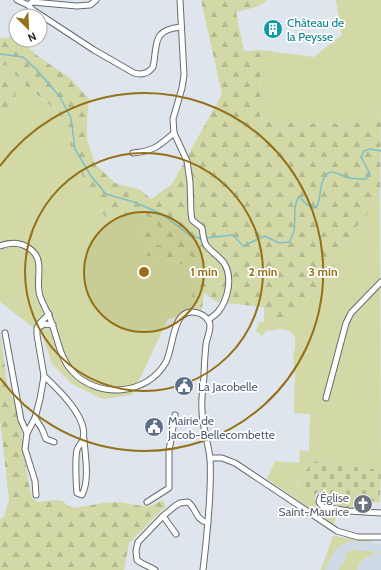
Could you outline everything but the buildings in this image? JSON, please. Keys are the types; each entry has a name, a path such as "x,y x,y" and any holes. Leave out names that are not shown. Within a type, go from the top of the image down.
{"street":[{"path":"17,0 28,5 33,10 94,50 134,73 141,75 153,68 159,35 172,28 181,27"},
{"path":"28,5 32,2 77,6 90,5 96,0"},
{"path":"180,0 184,75 174,119 174,133 186,161 190,182 192,220 202,228 207,247 217,254 224,264 229,281 227,293 222,305 217,313 208,320"},
{"path":"133,153 146,152 153,149 174,133"},
{"path":"0,246 6,244 18,244 28,248 36,255 40,271 39,291 49,314 62,354 73,372 92,385 106,390 131,388 144,383 157,373 163,366 171,349 178,321 182,316 194,312 204,316 208,320 210,326 205,355 202,410 210,458 208,523 203,570"},
{"path":"326,398 346,323 351,313 381,282"},
{"path":"36,494 35,481 25,449 27,433 35,418 44,376 37,328 49,314"},
{"path":"37,328 44,324 53,325"},
{"path":"5,333 21,420 27,433"},
{"path":"44,376 74,407 83,428 84,439 86,467 85,489 82,495 77,493 77,450 84,439"},
{"path":"147,502 169,488 169,450 175,415"},
{"path":"35,418 46,439 54,442"},
{"path":"210,458 222,458 235,463 337,531 358,537 381,537"},
{"path":"324,494 320,498 319,502 326,508 381,513"},
{"path":"155,570 151,567 143,565 137,560 137,547 138,542 164,516 180,503 188,502 194,508 198,518 201,521 208,523"},
{"path":"164,516 176,534"}],"shaded area":[{"path":"333,536 381,544 381,570 321,570"}],"green space":[{"path":"201,0 267,0 257,7 236,12 244,51 261,50 260,121 325,124 368,122 381,109 380,199 352,232 322,285 282,325 264,307 217,302 204,293 202,310 192,300 193,281 217,285 223,280 211,259 196,258 174,250 173,252 186,266 164,257 147,256 149,242 141,237 137,227 146,229 159,246 171,244 153,219 131,207 126,213 126,225 109,220 100,211 70,151 71,133 65,120 55,109 26,86 6,65 0,66 0,38 8,38 8,48 29,48 39,57 70,78 89,99 87,139 95,164 115,183 141,190 151,199 172,184 222,94"},
{"path":"336,0 381,0 381,109 368,122 325,124 260,121 261,50 314,57 342,35"},
{"path":"6,65 26,86 55,109 65,120 71,133 70,151 100,211 109,220 126,213 131,207 153,219 171,244 159,246 146,229 137,227 141,237 149,242 147,256 164,257 185,265 173,252 174,250 196,258 211,259 223,280 217,285 193,281 192,300 202,310 168,319 132,395 103,399 72,384 52,364 42,334 0,302 0,113 15,105 16,90 0,77 0,66"},
{"path":"0,77 16,90 15,105 0,113"},
{"path":"380,199 381,470 312,461 295,488 315,495 316,503 322,508 337,510 334,525 267,479 275,461 299,463 300,450 309,451 310,414 294,413 295,371 293,356 295,337 290,331 287,330 280,329 266,331 262,336 256,330 260,322 264,322 264,307 282,325 322,285 352,232"},
{"path":"0,332 8,389 16,406 22,433 25,461 32,498 38,502 55,500 63,501 68,506 75,508 119,502 148,507 163,500 166,506 129,543 124,570 0,570 0,519 4,517 9,500 0,418"},
{"path":"312,461 381,470 380,503 364,501 363,498 354,498 355,501 353,502 353,505 357,508 357,510 326,500 325,494 318,492 315,495 295,489"},
{"path":"333,536 373,542 354,541 343,544 335,551 325,570 321,570"},
{"path":"352,550 381,552 381,555 380,552 374,552 374,555 365,558 361,562 357,570 338,570 347,557 344,554"}],"waterway":[{"path":"0,54 23,57 36,69 60,97 71,118 75,149 91,176 106,194 134,202 162,214 188,234 201,239"},
{"path":"205,238 233,235 243,246 265,236 279,243 289,242 294,231 295,208 299,196 308,206 316,208 319,202 322,183 327,174 334,172 350,178 366,179 370,174 361,157 364,151 370,149 381,151"}],"place":[{"name":"Château de la Peysse","path":"273,29"},
{"name":"La Jacobelle","path":"184,386"},
{"name":"Mairie de Jacob-Bellecombette","path":"154,427"},
{"name":"Église Saint-Maurice","path":"363,504"}]}
